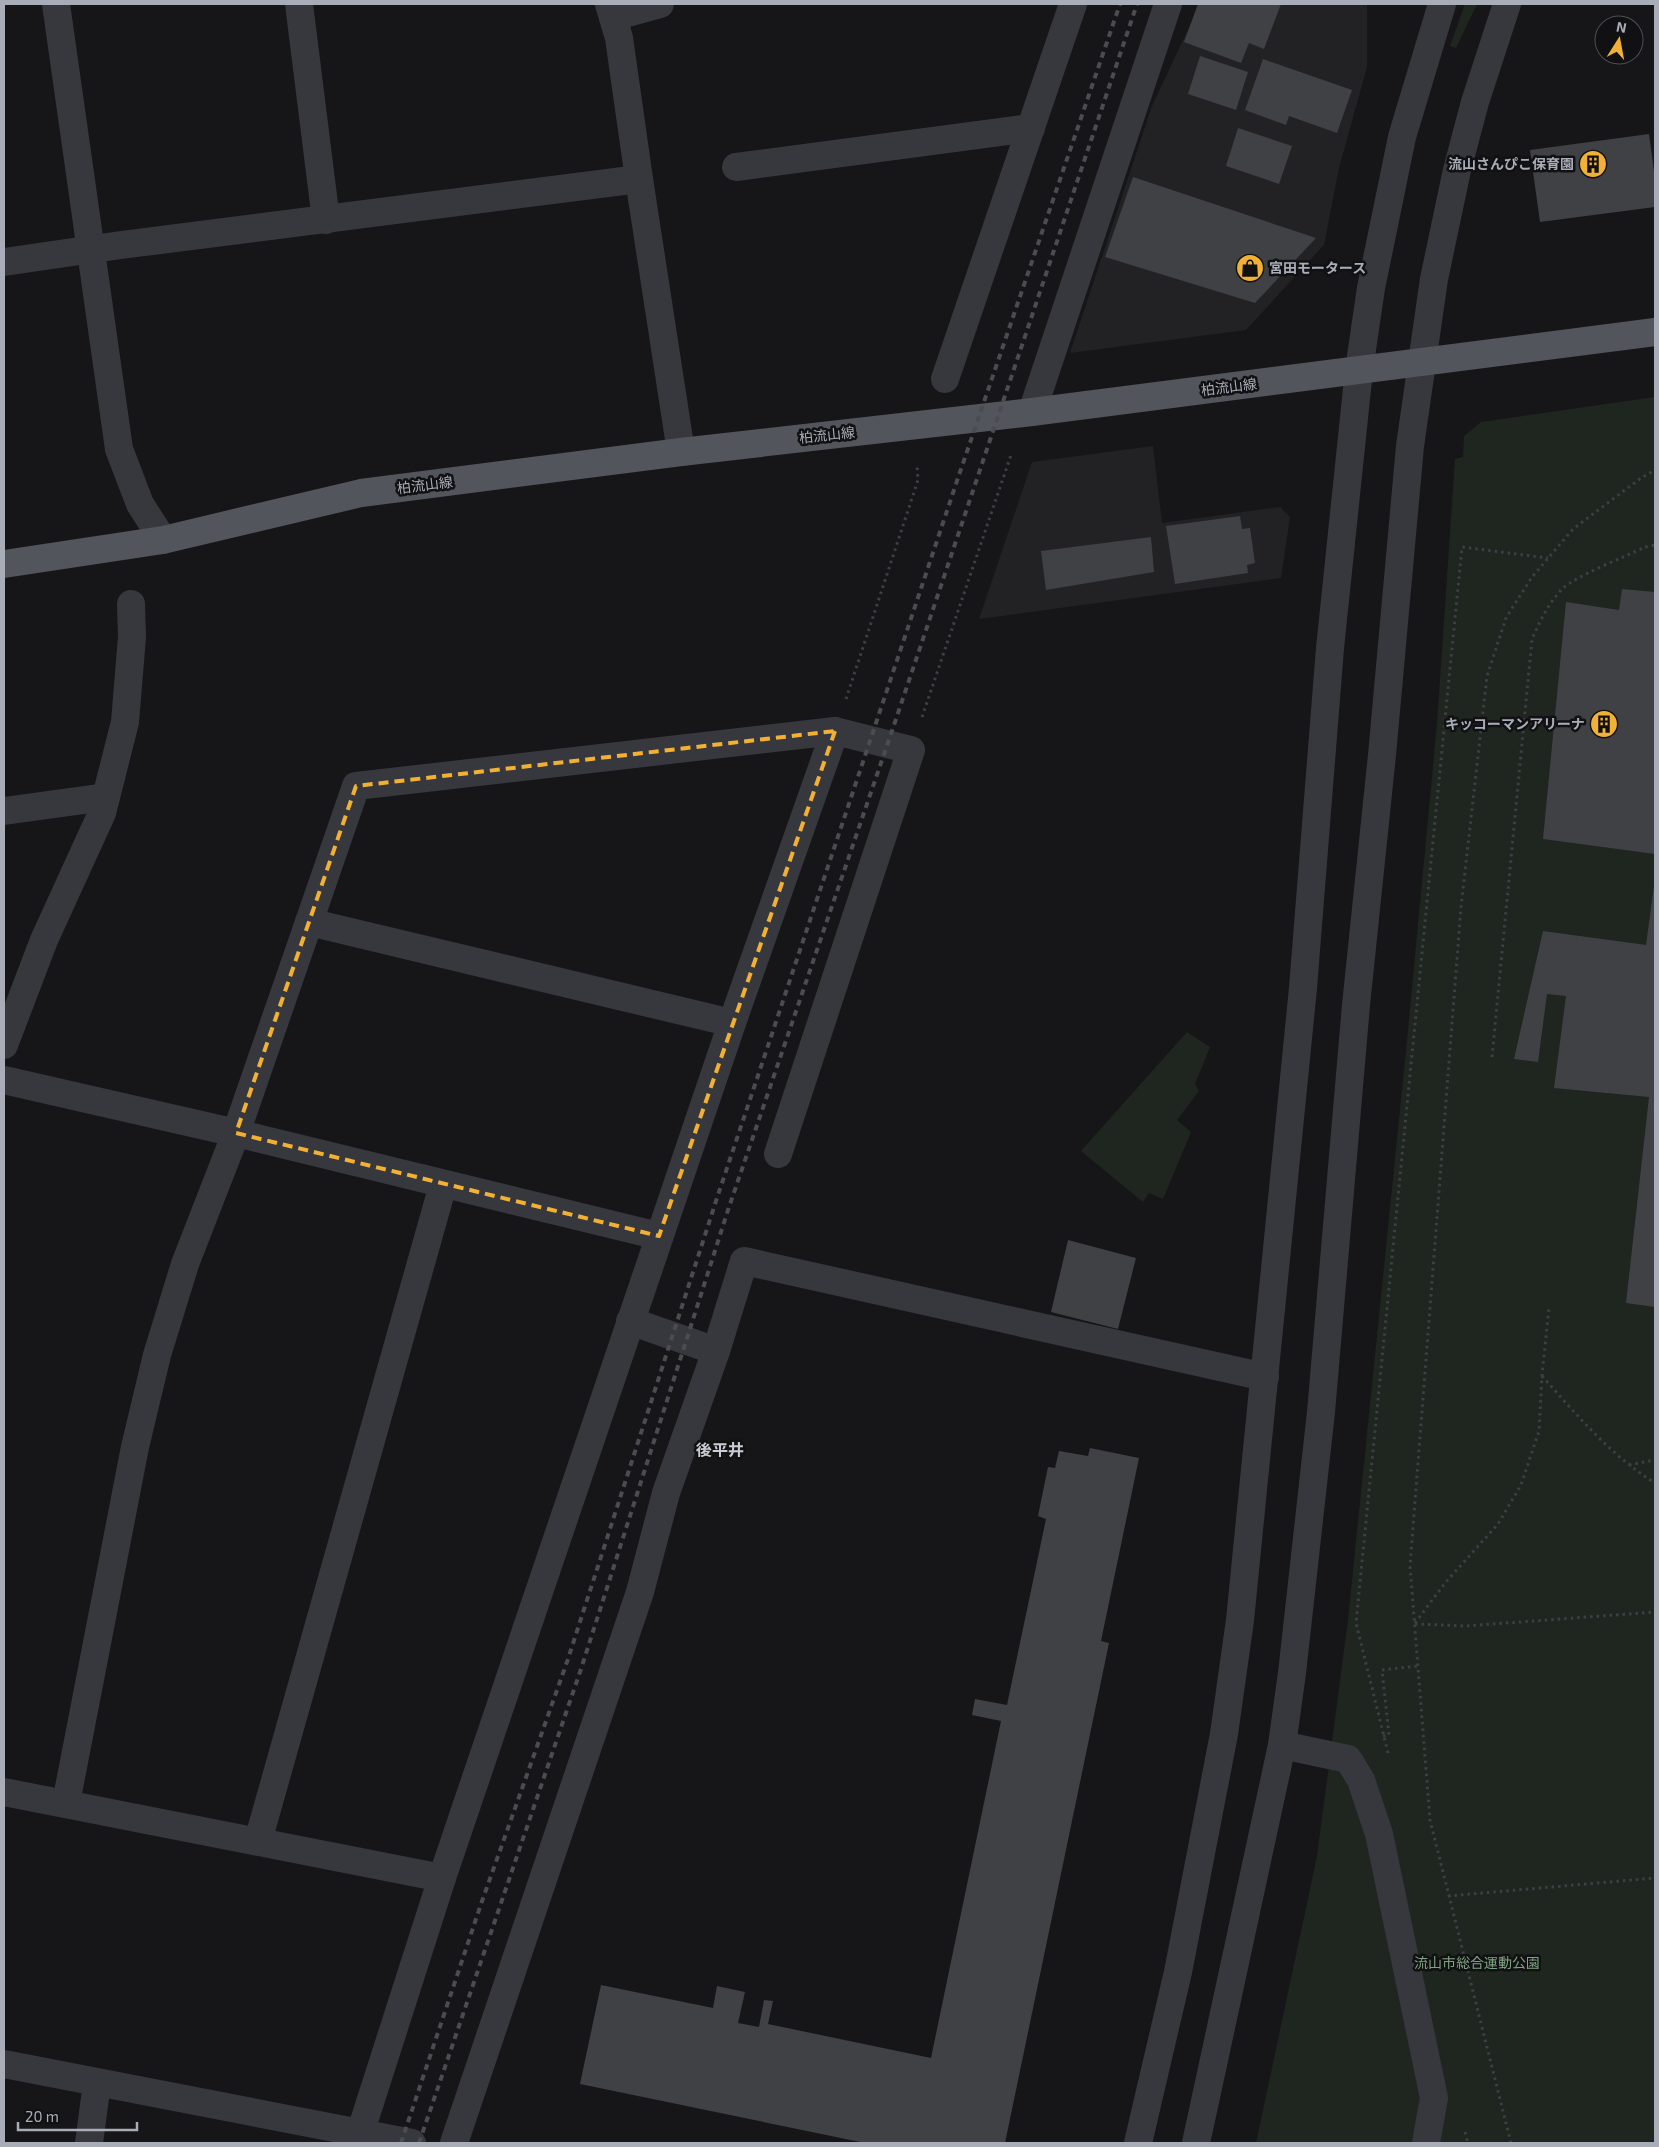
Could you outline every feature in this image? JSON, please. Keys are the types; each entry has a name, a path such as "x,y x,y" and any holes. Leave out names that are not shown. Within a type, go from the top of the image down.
{"main road":[{"name":"柏流山線","path":"4,564 163,540 361,493 682,452 1032,412 1655,332"}],"street":[{"path":"56,4 119,449 140,504 163,540"},
{"path":"299,4 326,220"},
{"path":"660,4 611,10 619,38 682,452"},
{"path":"945,379 1073,4"},
{"path":"1032,412 1168,4"},
{"path":"1138,2143 1178,1972 1224,1734 1240,1620 1303,988 1330,648 1359,370 1371,288 1402,137 1442,4"},
{"path":"1196,2143 1282,1745 1321,1412 1356,1005 1382,755 1410,446 1434,280 1457,170 1475,102 1507,4"},
{"path":"736,167 1031,128"},
{"path":"4,262 91,249 639,179"},
{"path":"4,1045 44,940 102,813 125,722 132,637 131,604"},
{"path":"359,2138 442,1878 630,1321 835,731"},
{"path":"66,1803 135,1447 157,1354 185,1264 236,1133 356,786 835,731 911,750 778,1154"},
{"path":"4,811 106,797"},
{"path":"309,922 732,1023"},
{"path":"4,1080 236,1133 443,1185 659,1236"},
{"path":"258,1840 443,1185"},
{"path":"454,2143 640,1592 666,1493 716,1352 744,1261 1265,1377"},
{"path":"630,1321 716,1352"},
{"path":"1282,1745 1348,1759 1361,1780 1379,1834 1434,2098 1426,2143"},
{"path":"4,1792 258,1840 442,1878"},
{"path":"4,2064 359,2138 412,2143"},
{"path":"89,2143 97,2083"}],"path":[{"path":"911,750 1011,455"},
{"path":"835,731 918,480 917,466"},
{"path":"1511,2143 1430,1820 1410,1566 1462,907 1487,676 1506,618 1532,577 1573,529 1641,478 1655,470"},
{"path":"1492,1057 1532,639 1542,614 1563,589 1578,579 1645,547 1655,545"},
{"path":"1389,1757 1356,1623 1462,547 1548,558"},
{"path":"1415,1624 1445,1583 1498,1524 1521,1485 1539,1431 1542,1375 1549,1308"},
{"path":"1542,1375 1595,1435 1629,1465 1655,1483"},
{"path":"1629,1465 1655,1460"},
{"path":"1415,1624 1466,1626 1655,1612"},
{"path":"1383,1736 1389,1735 1382,1670 1418,1666"},
{"path":"1448,1896 1655,1878"},
{"path":"1464,2125 1468,2143"}],"highlighted area":[{"path":"835,731 659,1236 236,1133 356,786"}],"shaded area":[{"path":"1200,4 1367,4 1367,67 1339,168 1324,245 1246,330 1070,353 1152,106"},
{"path":"1153,446 1162,523 1280,507 1290,517 1281,578 979,619 1032,462"}],"green space":[{"path":"1465,4 1477,4 1456,48 1450,46"},
{"name":"流山市総合運動公園","path":"1655,397 1655,2143 1256,2143 1317,1856 1348,1620 1437,724 1455,459 1463,457 1464,436 1481,422"},
{"path":"1187,1032 1210,1047 1195,1084 1199,1091 1177,1120 1191,1132 1163,1199 1149,1193 1143,1202 1081,1151"}],"building":[{"path":"1198,4 1281,4 1264,49 1249,43 1241,63 1184,42"},
{"path":"1200,56 1248,72 1236,110 1188,94"},
{"path":"1263,59 1352,90 1337,133 1289,116 1286,125 1245,110"},
{"path":"1238,128 1292,146 1279,184 1226,166"},
{"name":"流山さんぴこ保育園","path":"1649,134 1655,179 1655,207 1540,222 1530,150"},
{"path":"1133,177 1316,238 1255,303 1105,257"},
{"path":"1240,516 1242,529 1250,528 1255,563 1247,565 1248,573 1175,584 1166,526"},
{"path":"1151,537 1154,572 1046,590 1041,551"},
{"name":"キッコーマンアリーナ","path":"1622,589 1655,592 1655,854 1543,839 1566,602 1619,610"},
{"path":"1654,886 1655,1307 1626,1303 1649,1097 1554,1088 1566,996 1547,994 1538,1062 1514,1059 1543,931 1646,945"},
{"path":"1068,1240 1136,1258 1118,1329 1051,1312"},
{"path":"1090,1448 1139,1458 1101,1641 1109,1643 1005,2143 865,2143 580,2084 601,1985 713,2008 717,1986 745,1992 738,2023 759,2027 764,2000 773,2001 768,2024 931,2058 1001,1721 972,1715 975,1699 1007,1705 1046,1519 1038,1516 1048,1467 1055,1468 1059,1451 1088,1456"}],"railway":[{"path":"401,2143 481,1904 567,1662 716,1201 959,475 1120,4"},
{"path":"419,2143 581,1669 729,1207 1137,4"}],"place":[{"name":"流山さんぴこ保育園","path":"1593,164"},
{"name":"宮田モータース","path":"1250,268"},
{"name":"キッコーマンアリーナ","path":"1604,724"}],"district":[{"name":"後平井","path":"720,1450"}]}
